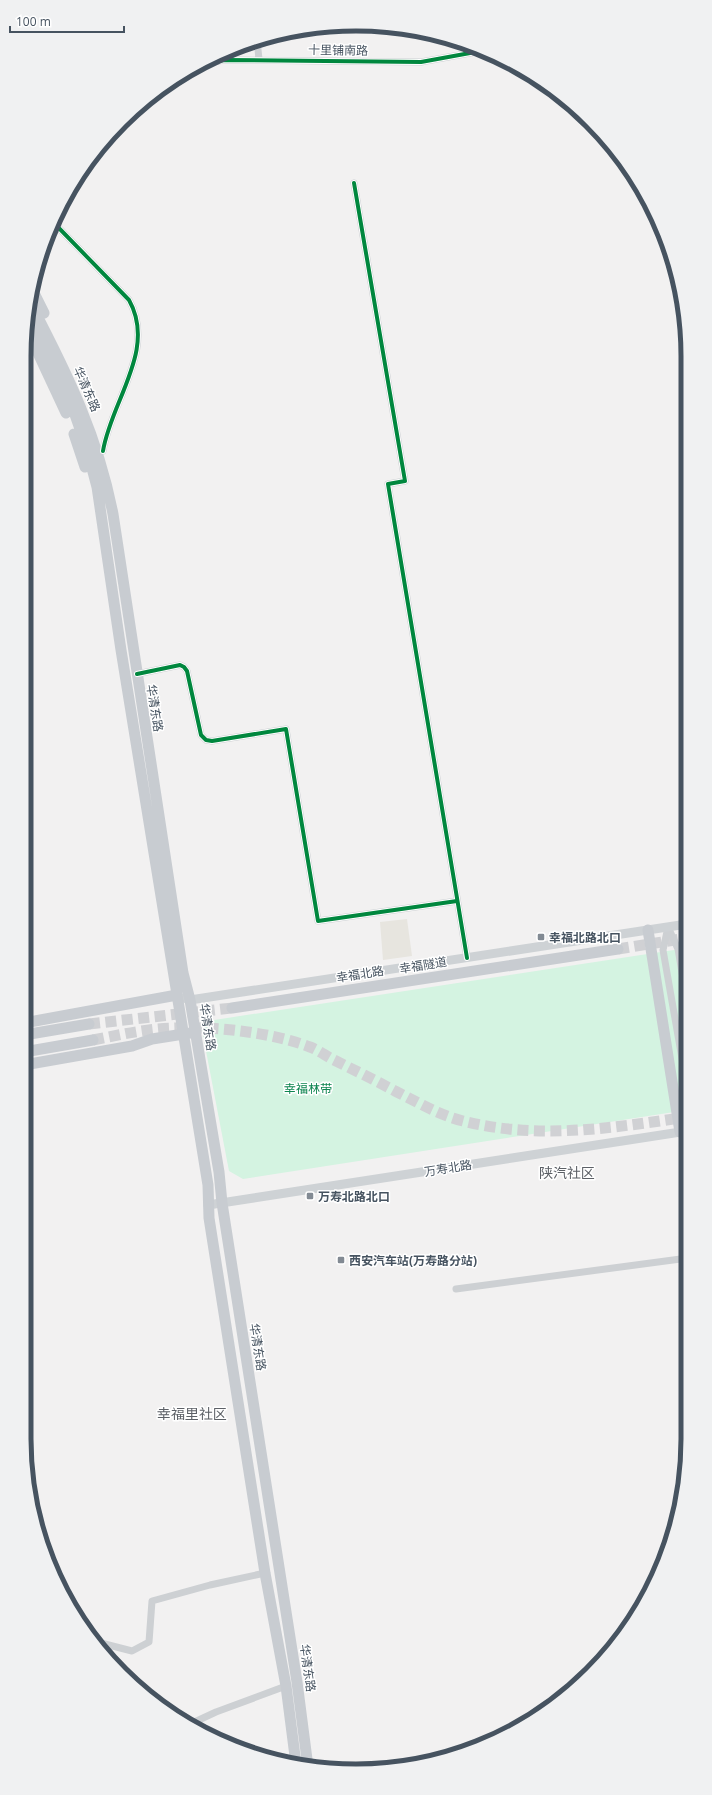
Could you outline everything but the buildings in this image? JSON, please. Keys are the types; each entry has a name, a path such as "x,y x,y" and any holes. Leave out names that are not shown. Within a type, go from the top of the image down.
{"main road":[{"path":"36,298 81,388 103,451 115,495 119,554"},
{"name":"华清东路","path":"34,311 72,385 94,440 108,487 183,973 196,1032 219,1172 222,1203 297,1682 307,1760"},
{"name":"华清东路","path":"33,325 66,392 93,470 104,531 122,658 208,1185 209,1218 265,1573 286,1686 295,1758"},
{"path":"32,340 55,386 72,426 104,531"},
{"name":"幸福北路","path":"177,996 190,1000 681,925"},
{"path":"648,930 681,1114"},
{"name":"幸福隧道","path":"232,1008 618,949"},
{"path":"31,1022 177,996"},
{"path":"31,1034 89,1024"},
{"path":"31,1064 132,1046 152,1039 196,1032"},
{"path":"31,1051 93,1040"},
{"name":"万寿北路","path":"208,1205 681,1131"}],"street":[{"path":"257,46 258,59"},
{"name":"十里铺南路","path":"222,60 258,59 421,62 472,53"},
{"path":"354,183 405,481 388,484 467,958"},
{"path":"58,227 129,300 136,313 138,322 139,341 136,358 110,422 103,451"},
{"path":"137,674 180,665 184,667 188,671 201,735 206,740 212,741 286,729 318,921 457,901"},
{"path":"668,927 678,948 681,966"},
{"path":"668,927 663,950 681,1053"},
{"path":"456,1289 681,1259"},
{"path":"104,1644 132,1651 149,1642 152,1601 210,1585 265,1573"},
{"path":"196,1721 216,1712 286,1686"}],"shaded area":[{"path":"407,919 412,956 383,960 380,922"}],"green space":[{"name":"幸福林带","path":"681,949 681,1111 243,1179 229,1171 202,1030 214,1020"}],"tunnel":[{"path":"618,949 681,939"},
{"path":"89,1024 232,1008"},
{"path":"93,1040 132,1032 172,1028 223,1029 278,1037 313,1048 437,1112 463,1121 491,1127 519,1130 575,1130 631,1125 681,1118"}],"cycle path":[{"path":"223,60 421,62 472,53"},
{"path":"354,183 405,481 388,484 467,958"},
{"path":"58,227 129,300 136,319 138,338 135,357 130,376 114,413 103,451"},
{"path":"137,674 180,665 184,667 187,671 201,735 206,740 212,741 286,729 318,921 457,901"}],"place":[{"name":"幸福北路北口","path":"541,937"},
{"name":"万寿北路北口","path":"310,1196"},
{"name":"西安汽车站(万寿路分站)","path":"341,1260"}],"district":[{"name":"陕汽社区","path":"567,1172"},
{"name":"幸福里社区","path":"192,1413"}]}
